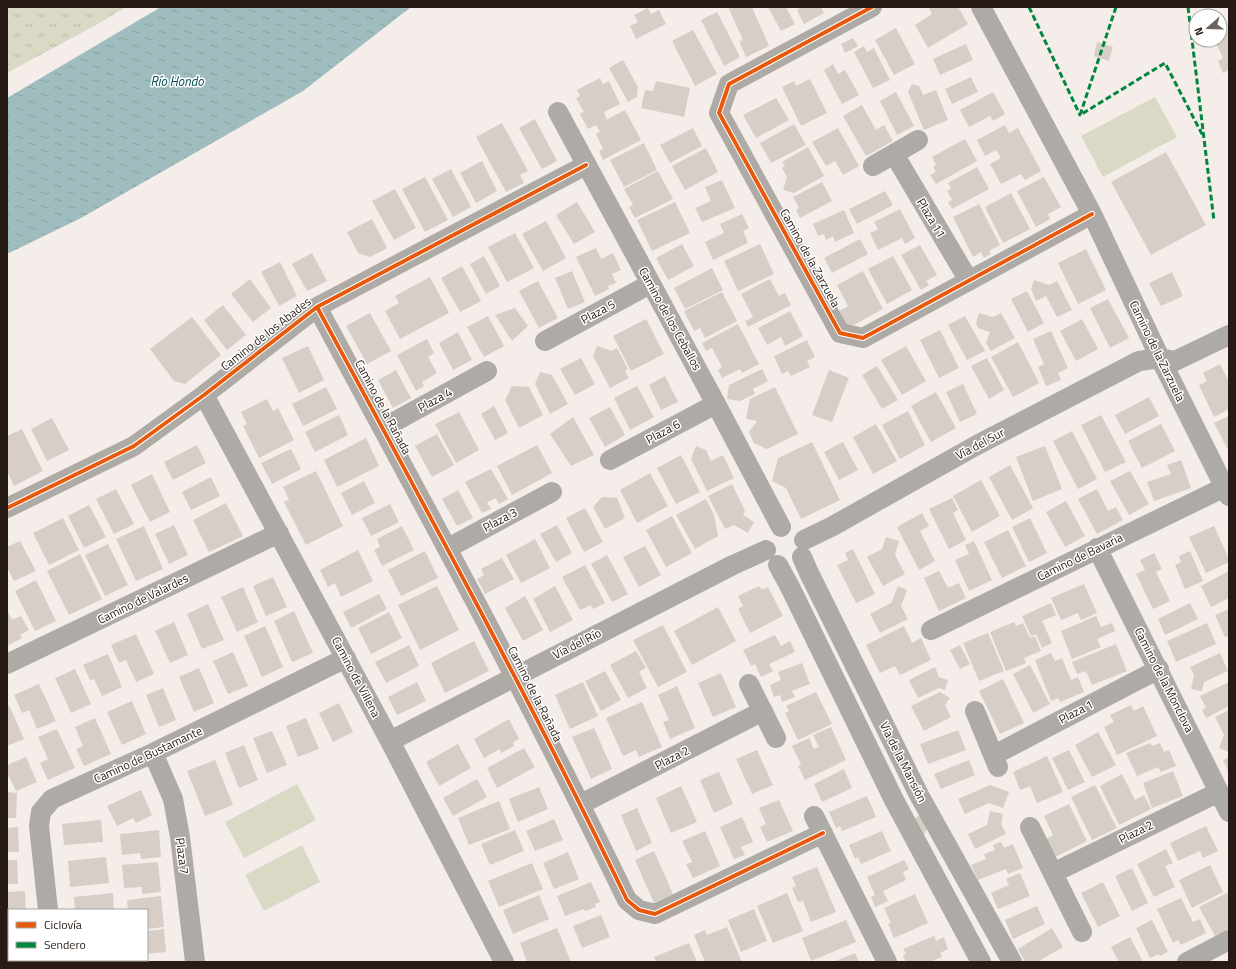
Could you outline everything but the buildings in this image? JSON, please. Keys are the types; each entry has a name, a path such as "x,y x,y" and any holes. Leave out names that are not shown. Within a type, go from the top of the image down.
{"street":[{"name":"Camino de la Zarzuela","path":"872,7 729,84 719,114 840,333 863,338 1092,214"},
{"name":"Camino de la Zarzuela","path":"981,7 1092,214 1160,358 1228,489"},
{"name":"Camino de los Ceballos","path":"558,112 716,404 780,527"},
{"path":"873,166 918,140"},
{"name":"Plaza 11","path":"894,154 969,281"},
{"name":"Camino de los Abades","path":"7,508 134,446 204,395 317,306 586,165"},
{"name":"Plaza 5","path":"545,341 650,284"},
{"name":"Camino de la Rañada","path":"317,306 448,548 515,676 581,804 627,900 638,910 655,914 823,834"},
{"name":"Vía del Sur","path":"803,549 831,527 977,445 1139,361 1160,358 1175,361 1229,335"},
{"name":"Plaza 4","path":"383,428 487,371"},
{"name":"Camino de Villena","path":"204,395 390,741 504,962"},
{"name":"Plaza 6","path":"610,460 716,404"},
{"name":"Camino de Bavaria","path":"931,630 1097,548 1228,489"},
{"name":"Plaza 3","path":"448,548 552,492"},
{"path":"780,527 788,527 795,529 801,534 803,549 796,563 787,566 772,557 767,540 772,532 780,527"},
{"name":"Camino de Valardes","path":"7,664 279,533"},
{"name":"Camino de la Monclova","path":"1097,548 1226,803"},
{"name":"Vía de la Mansión","path":"803,549 808,573 919,795 1012,962"},
{"name":"Vía de la Mansión","path":"772,557 790,587 894,800 981,962"},
{"name":"Vía del Río","path":"390,741 733,564 772,557"},
{"name":"Camino de Bustamante","path":"48,909 38,826 41,812 52,799 153,753 346,658"},
{"name":"Plaza 1","path":"975,711 996,761 1159,669"},
{"path":"749,684 776,738"},
{"name":"Plaza 2","path":"581,804 763,712"},
{"name":"Plaza 7","path":"153,753 173,799 180,837 195,962"},
{"name":"Plaza 2","path":"1053,873 1226,803"},
{"path":"814,816 887,962"},
{"path":"1030,827 1082,932"},
{"path":"1187,962 1229,940"}],"green space":[{"path":"7,7 126,7 7,73"},
{"path":"1155,97 1177,137 1103,177 1081,136"},
{"path":"297,784 316,820 244,858 225,822"},
{"path":"302,845 320,882 264,911 245,875"}],"water":[{"name":"Río Hondo","path":"161,7 411,7 303,91 81,218 7,254 7,98"}],"marked path":[{"path":"1029,7 1080,115"},
{"path":"1116,7 1080,115 1165,63 1203,136"},
{"path":"1188,7 1214,221"}],"cycle path":[{"path":"872,7 729,84 719,113 840,333 863,338 1092,214"},
{"path":"7,508 134,446 204,395 317,307 586,165"},
{"path":"317,307 553,750 627,900 639,910 655,914 823,833"}]}
